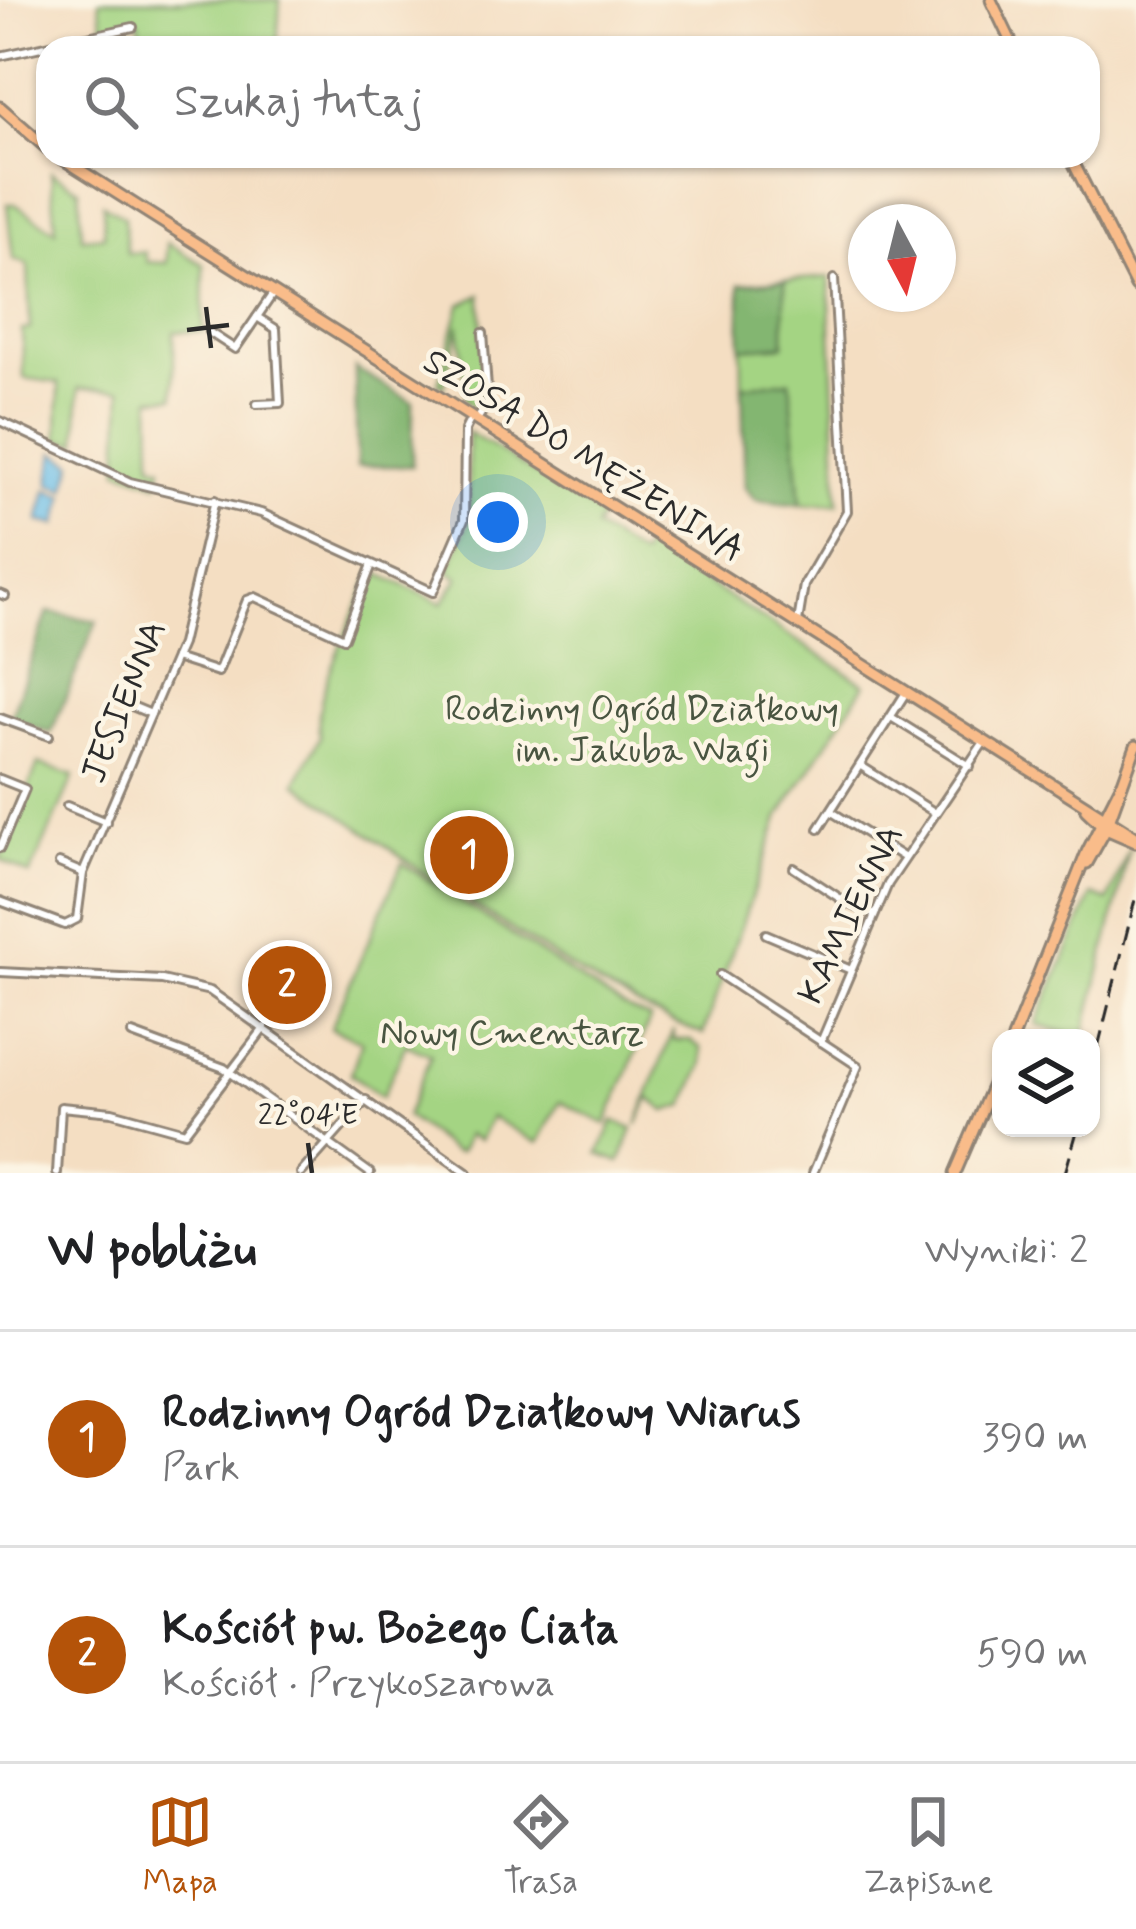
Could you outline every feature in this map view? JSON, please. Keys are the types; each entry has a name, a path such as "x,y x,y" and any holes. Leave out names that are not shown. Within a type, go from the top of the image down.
{"main road":[{"path":"991,0 1008,36"},
{"path":"0,106 36,140"},
{"path":"0,118 16,124"},
{"name":"SZOSA DO MĘŻENINA","path":"77,168 1105,822"},
{"path":"1076,168 1136,286"},
{"path":"1017,1029 1136,746"},
{"path":"1105,822 1136,840"},
{"path":"955,1173 992,1087"}],"street":[{"path":"92,36 133,27"},
{"path":"0,56 36,48"},
{"path":"796,625 804,585 847,511 834,279"},
{"path":"209,332 235,350 274,292"},
{"path":"257,317 276,329 280,403 257,404"},
{"path":"0,421 130,482 261,513 426,591 438,590 464,520 465,430 488,403 483,333"},
{"name":"JESIENNA","path":"0,901 65,925 77,920 83,873 175,658 215,500"},
{"path":"175,658 218,672 244,606 255,597 344,638 371,567"},
{"path":"819,829 905,694"},
{"path":"128,704 152,714"},
{"path":"891,717 970,766"},
{"path":"0,718 49,736"},
{"name":"KAMIENNA","path":"813,1173 858,1066 821,1042 875,914 905,858 984,742"},
{"path":"860,765 934,812"},
{"path":"0,778 25,789 1,844"},
{"path":"67,806 106,822"},
{"path":"830,811 905,858"},
{"path":"59,863 83,873"},
{"path":"794,868 847,903 875,914"},
{"path":"766,934 851,970"},
{"path":"0,973 185,983 217,995 467,1173"},
{"path":"720,976 821,1042"},
{"path":"57,1173 62,1107 126,1114 181,1133 193,1126 265,1027"},
{"path":"133,1034 190,1052 231,1072 370,1173"},
{"path":"302,1173 366,1100"}],"green space":[{"path":"99,0 280,0 278,36 141,36 139,22 103,29"},
{"path":"51,172 79,189 82,238 104,236 103,204 124,217 127,253 145,252 147,262 167,263 167,243 204,265 203,331 174,332 174,397 151,398 152,464 162,467 158,483 119,470 122,390 79,388 78,443 58,439 59,383 24,378 22,330 30,329 28,264 13,259 7,204 15,204 56,231"},
{"path":"829,277 838,504 801,505 789,381 742,386 740,284"},
{"path":"785,280 784,345 741,348 740,284"},
{"path":"481,295 484,403 479,410 466,401 459,325 444,387 438,384 460,305"},
{"path":"355,368 413,402 412,466 357,466"},
{"path":"790,381 801,505 756,500 745,488 742,386"},
{"name":"Rodzinny Ogród Działkowy im. Jakuba Wagi","path":"468,432 602,515 595,528 640,556 647,545 865,684 780,816 703,1034 585,976 471,903 477,886 469,881 459,897 296,783 320,737 328,678 373,571 442,603 459,578 448,571 469,521"},
{"path":"48,612 97,621 51,733 10,719"},
{"path":"38,764 74,776 30,875 0,859"},
{"path":"1130,847 1086,1029 1036,1024 1092,895 1108,901"},
{"name":"Nowy Cmentarz","path":"402,863 621,1006 650,1019 606,1124 560,1102 538,1143 491,1117 479,1140 467,1135 460,1152 453,1152 406,1116 431,1055 406,1044 382,1097 351,1074 362,1041 331,1028"},
{"path":"673,1030 674,1040 690,1040 701,1048 703,1064 685,1105 666,1111 649,1098 637,1125"},
{"path":"613,1121 633,1129 620,1162 599,1154"}],"water":[{"path":"54,452 74,463 66,489 50,484"},
{"path":"47,490 65,496 57,525 39,521"}],"railway":[{"path":"1100,1039 1136,896"},
{"path":"1065,1173 1075,1137"}],"place":[{"name":"Rodzinny Ogród Działkowy Wiarus","path":"469,855"},
{"name":"Kościół pw. Bożego Ciała","path":"287,985"}]}
